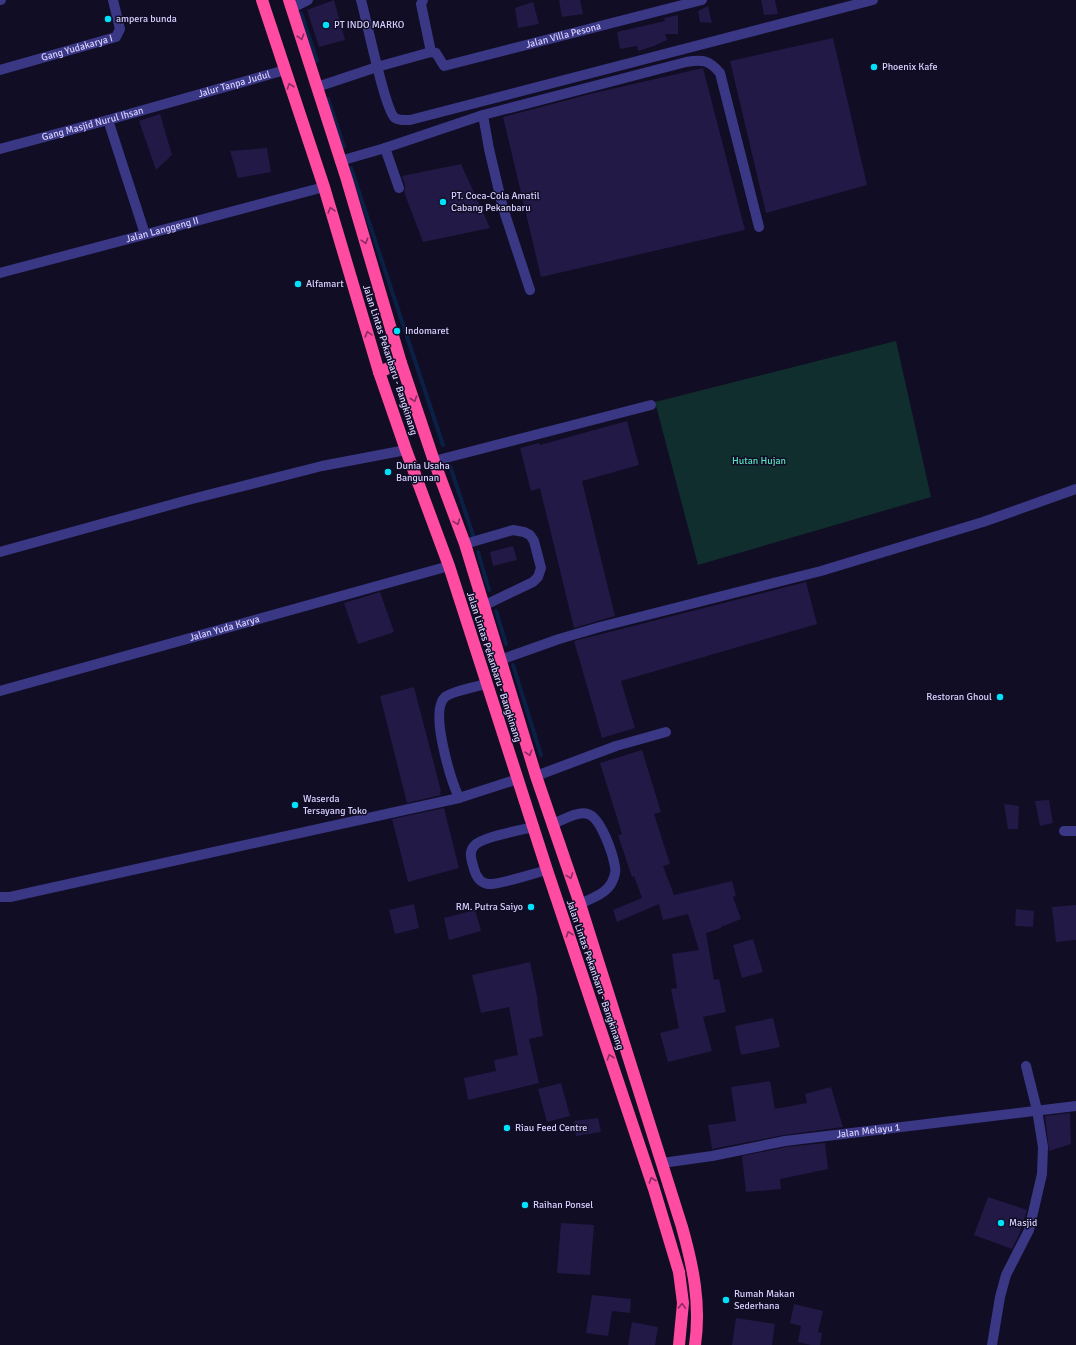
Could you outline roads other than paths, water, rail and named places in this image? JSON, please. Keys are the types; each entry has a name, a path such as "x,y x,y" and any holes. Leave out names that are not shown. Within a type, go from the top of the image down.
{"highway":[{"name":"Jalan Lintas Pekanbaru - Bangkinang","path":"262,0 324,187 379,372 449,566 547,870 654,1189 679,1272 683,1302 679,1345"},
{"name":"Jalan Lintas Pekanbaru - Bangkinang","path":"291,4 401,362 434,461 465,544 536,776 580,904 682,1227 694,1272 698,1304 695,1345"},
{"path":"379,372 401,362"}],"street":[{"name":"Gang Yudakarya I","path":"0,70 116,37 120,29 113,0"},
{"path":"291,4 308,0"},
{"path":"361,0 377,67 390,111 394,117 401,120 410,120 873,0"},
{"path":"317,87 377,67 431,52 421,4 423,0"},
{"name":"Jalan Villa Pesona","path":"431,52 436,53 444,66 702,0"},
{"path":"340,161 386,148 483,115 686,62 700,60 713,64 720,73 759,227"},
{"name":"Jalur Tanpa Judul","path":"185,99 285,70"},
{"name":"Gang Masjid Nurul Ihsan","path":"0,149 185,99"},
{"path":"483,115 489,149 503,208 530,290"},
{"path":"108,120 144,234"},
{"path":"386,148 399,188"},
{"name":"Jalan Langgeng II","path":"0,273 324,187"},
{"path":"434,461 650,405"},
{"path":"0,552 188,500 322,466 406,450"},
{"path":"500,660 559,639 600,627 821,572 983,522 1076,488"},
{"path":"465,544 514,530 530,535 534,541 541,568 538,577 533,582 483,606"},
{"name":"Jalan Yuda Karya","path":"0,691 449,566"},
{"path":"459,798 445,759 439,718 440,703 445,696 486,684"},
{"path":"536,776 616,746 666,732"},
{"path":"0,897 10,897 459,798 518,780"},
{"path":"553,824 577,814 588,814 596,820 604,834 616,868 613,880 608,889 580,904"},
{"path":"534,827 482,840 474,845 470,856 476,876 481,882 488,884 547,870"},
{"path":"1064,831 1076,831"},
{"path":"992,1345 1000,1297 1006,1275 1029,1230 1042,1174 1043,1147 1037,1110 1026,1066"},
{"name":"Jalan Melayu 1","path":"662,1163 712,1156 785,1141 1076,1106"}],"waterway":[{"path":"301,13 317,61"},
{"path":"328,99 344,147"},
{"path":"351,168 443,445"},
{"path":"450,466 473,535"},
{"path":"478,552 489,590"},
{"path":"496,611 506,644"},
{"path":"513,665 541,755"}],"place":[{"name":"ampera bunda","path":"108,19"},
{"name":"PT INDO MARKO","path":"326,25"},
{"name":"Phoenix Kafe","path":"874,67"},
{"name":"PT. Coca-Cola Amatil Cabang Pekanbaru","path":"443,202"},
{"name":"Alfamart","path":"298,284"},
{"name":"Indomaret","path":"397,331"},
{"name":"Dunia Usaha Bangunan","path":"388,472"},
{"name":"Restoran Ghoul","path":"1000,697"},
{"name":"Waserda Tersayang Toko","path":"295,805"},
{"name":"RM. Putra Saiyo","path":"531,907"},
{"name":"Riau Feed Centre","path":"507,1128"},
{"name":"Raihan Ponsel","path":"525,1205"},
{"name":"Masjid","path":"1001,1223"},
{"name":"Rumah Makan Sederhana","path":"726,1300"}],"park label":[{"name":"Hutan Hujan","path":"759,461"}]}
